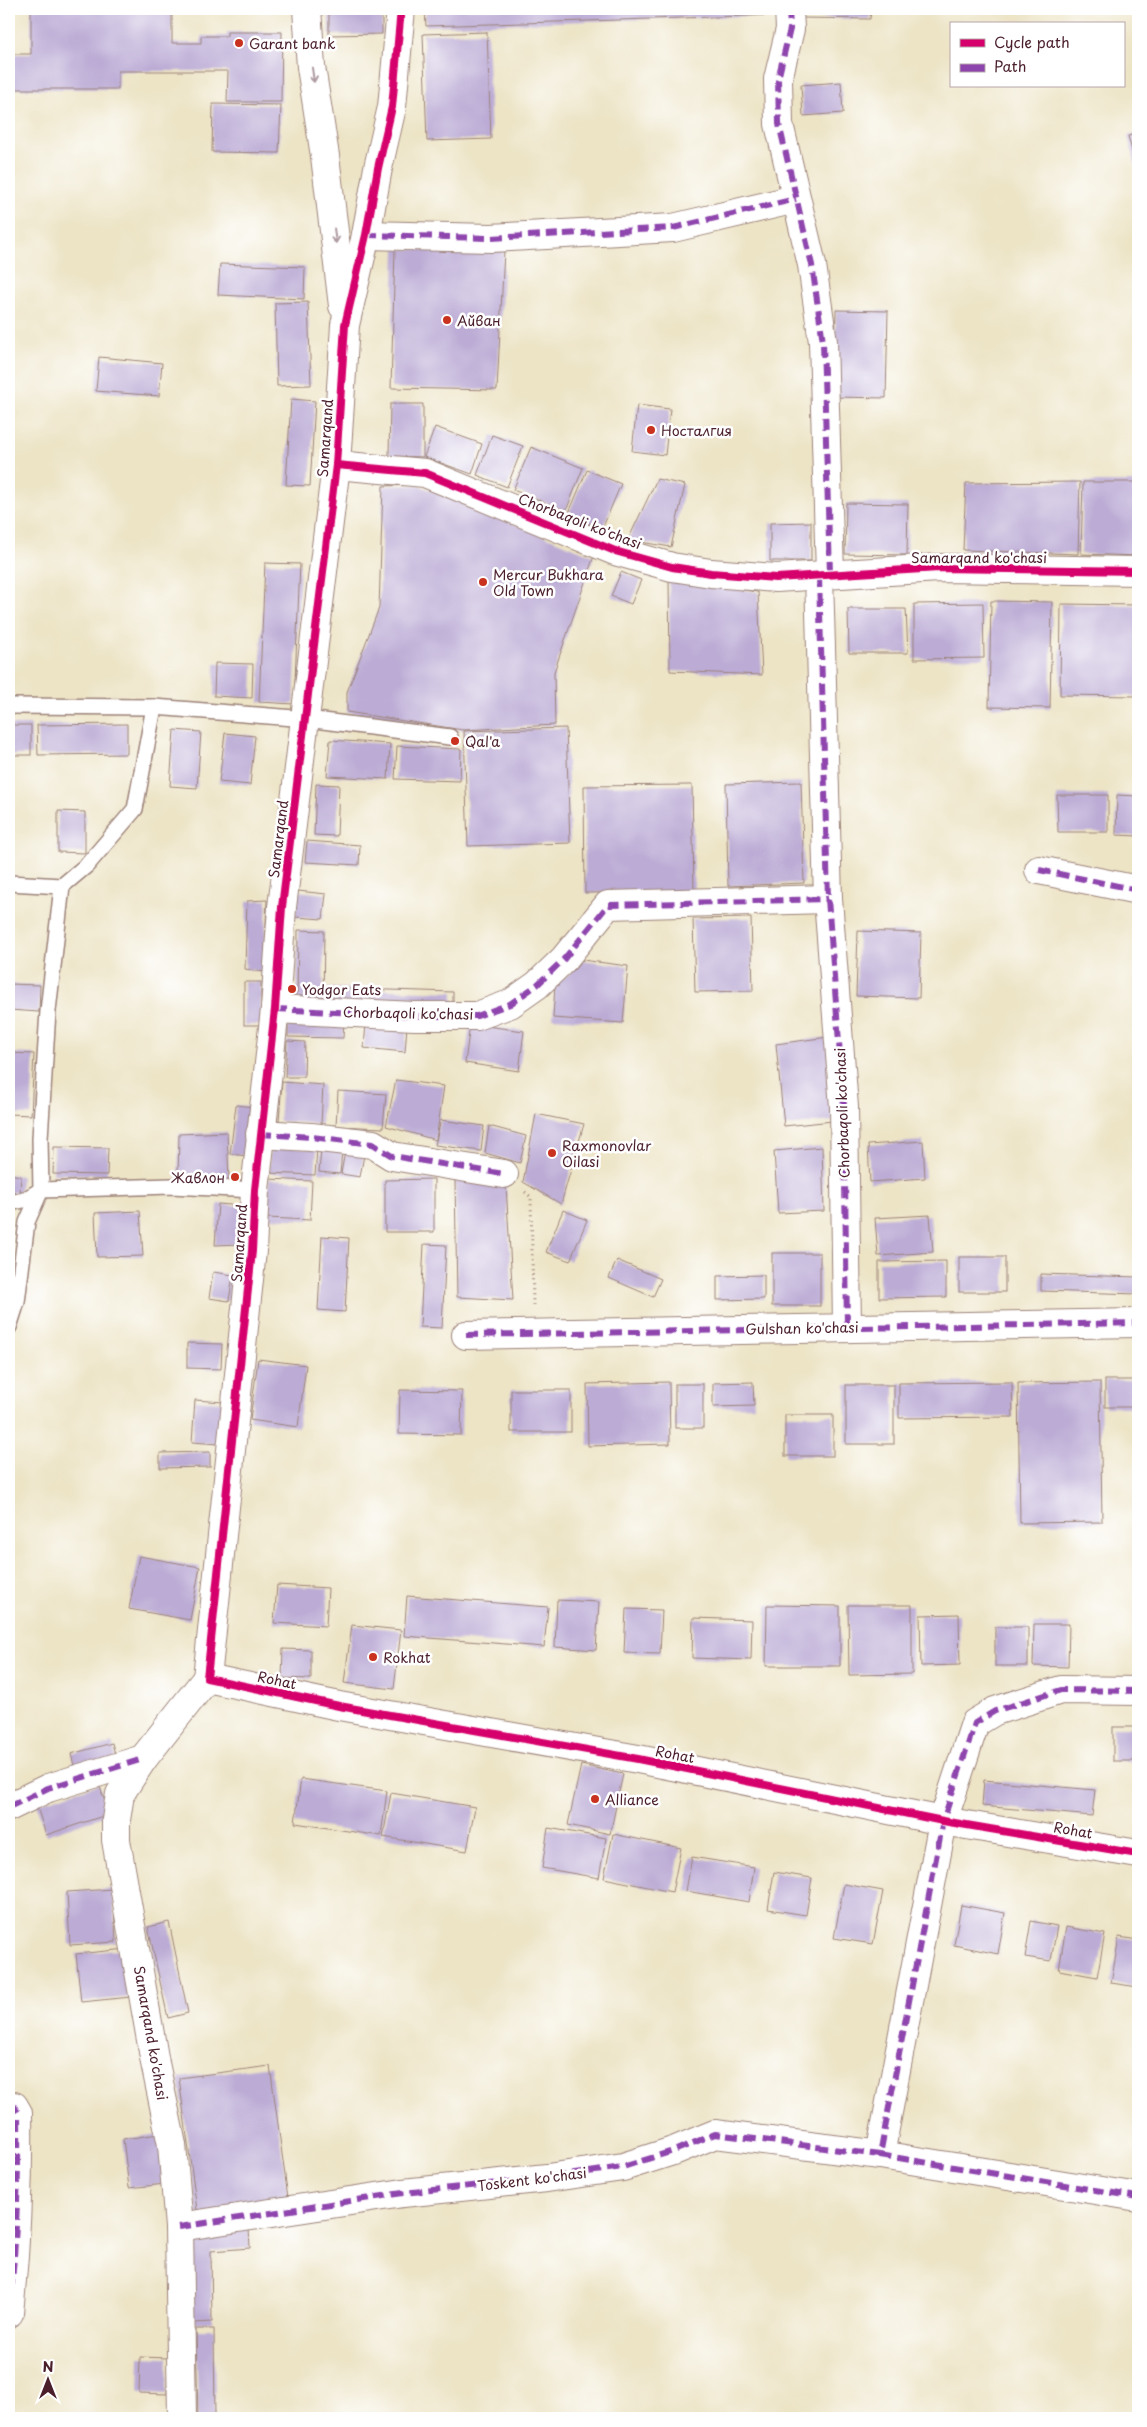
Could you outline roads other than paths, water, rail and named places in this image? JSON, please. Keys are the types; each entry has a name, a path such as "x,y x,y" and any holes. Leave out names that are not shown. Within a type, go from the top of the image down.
{"street":[{"name":"Samarqand","path":"307,9 311,67 325,156 345,325"},
{"name":"Samarqand","path":"207,1678 252,1251 255,1190 275,1009 282,907 307,719 336,465 345,325 366,235 378,168 392,107 401,9"},
{"path":"789,9 790,29 778,78 779,124 812,265 822,342 825,575"},
{"path":"366,235 491,238 673,228 796,199"},
{"name":"Chorbaqoli ko'chasi","path":"336,465 425,473 615,551 672,566 740,577 825,575 828,899 844,1107 847,1327"},
{"name":"Samarqand ko'chasi","path":"825,575 939,568 1138,571"},
{"path":"1039,870 1138,890"},
{"name":"Chorbaqoli ko'chasi","path":"275,1009 414,1016 477,1016 510,1004 537,985 564,959 608,905 828,899"},
{"path":"260,1134 311,1136 373,1144 392,1156 504,1174"},
{"name":"Gulshan ko'chasi","path":"466,1335 1138,1323"},
{"name":"Samarqand ko'chasi","path":"182,2418 179,2227 172,2145 155,2063 116,1840 116,1820 120,1794 143,1758 207,1678"},
{"name":"Rohat","path":"207,1678 339,1706 638,1760 943,1821 1138,1854"},
{"path":"880,2154 943,1821 975,1723 995,1711 1061,1690 1138,1691"},
{"path":"9,1807 48,1788 143,1758"},
{"path":"9,2106 14,2106 18,2113 19,2184 16,2254 9,2312"},
{"name":"Toskent ko'chasi","path":"179,2227 403,2193 547,2178 623,2167 676,2150 715,2134 880,2154 1138,2197"}],"lane":[{"path":"9,706 154,707 307,719 450,737"},
{"path":"9,883 62,886 87,865 135,809 154,707"},
{"path":"9,1327 17,1302 27,1222 41,1190 40,1138 48,1011 62,886"},
{"path":"9,1203 24,1200 41,1190 171,1186 255,1190"}],"place":[{"name":"Garant bank","path":"239,43"},
{"name":"Айван","path":"447,320"},
{"name":"Носталгия","path":"651,430"},
{"name":"Mercur Bukhara Old Town","path":"483,582"},
{"name":"Qal'a","path":"455,741"},
{"name":"Yodgor Eats","path":"292,989"},
{"name":"Raxmonovlar Oilasi","path":"552,1153"},
{"name":"Жавлон","path":"235,1177"},
{"name":"Rokhat","path":"373,1657"},
{"name":"Alliance","path":"595,1799"}]}
